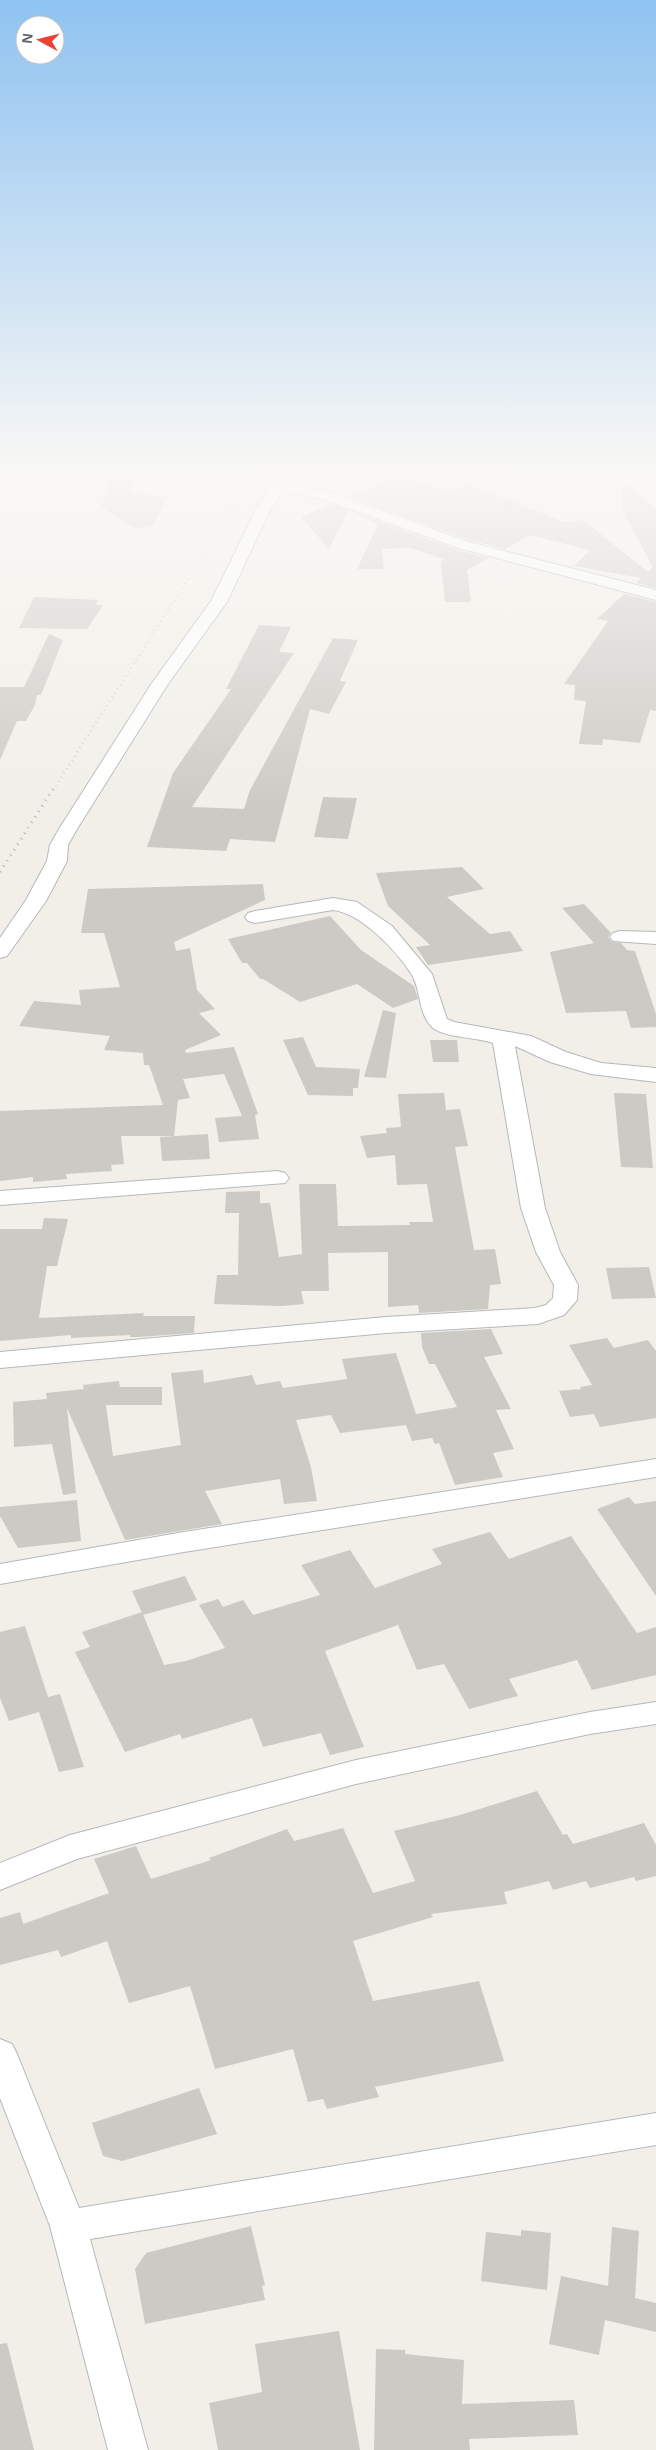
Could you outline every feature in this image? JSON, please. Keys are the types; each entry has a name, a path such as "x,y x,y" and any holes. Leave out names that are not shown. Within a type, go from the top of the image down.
{"street":[{"path":"0,952 36,901 57,861 60,845 68,828 93,792 160,683 219,602 228,582"},
{"path":"606,582 656,595"},
{"path":"255,917 333,904 350,906 385,930 422,974 435,1016 440,1023 448,1027 523,1041 558,1057 599,1069 656,1075"},
{"path":"620,937 656,938"},
{"path":"0,1360 386,1325 538,1316 555,1310 565,1300 566,1285 548,1252 533,1208 503,1040 498,1037"},
{"path":"0,1198 277,1178"},
{"path":"0,1574 184,1542 656,1468"},
{"path":"0,1877 70,1848 356,1772 590,1723 656,1713"},
{"path":"0,2054 68,2226 128,2450"},
{"path":"68,2226 656,2129"}],"building":[{"path":"443,582 469,582 471,602 445,602"},
{"path":"656,582 656,588 636,583"},
{"path":"624,594 656,602 656,711 650,710 640,743 603,739 602,745 579,744 586,701 574,700 575,685 564,684 608,621 597,619"},
{"path":"34,597 98,600 96,605 103,605 87,629 19,628"},
{"path":"259,625 291,627 279,652 294,653 192,807 244,809 250,790 333,638 358,640 340,681 346,682 329,714 310,709 275,842 230,839 226,851 147,847 173,773 231,689 226,689"},
{"path":"49,634 63,640 41,695 37,695 35,705 26,721 17,721 0,760 0,687 24,687"},
{"path":"323,797 357,798 348,839 314,837"},
{"path":"462,867 484,889 447,897 490,934 510,931 523,951 428,965 416,947 430,945 388,906 376,873"},
{"path":"263,884 265,900 174,942 176,951 190,948 197,990 215,1009 199,1013 221,1035 185,1050 186,1053 234,1047 258,1114 255,1115 259,1139 219,1142 215,1118 242,1116 224,1074 183,1079 190,1098 178,1100 174,1136 121,1136 124,1164 111,1165 112,1171 66,1174 67,1179 33,1182 33,1177 0,1181 0,1111 163,1105 149,1065 144,1065 143,1053 104,1050 110,1036 19,1026 34,1001 81,1005 79,990 120,987 104,933 81,933 88,889"},
{"path":"584,904 611,933 608,937 612,942 621,943 627,950 635,951 656,1014 656,1027 631,1028 626,1011 566,1013 550,952 594,943 562,908"},
{"path":"330,916 361,950 414,986 418,999 393,1008 357,984 300,1002 260,979 247,963 242,963 228,939"},
{"path":"383,1010 396,1013 386,1078 364,1077"},
{"path":"303,1037 316,1067 360,1069 358,1088 353,1088 353,1096 308,1095 283,1040"},
{"path":"430,1040 457,1040 459,1062 433,1062"},
{"path":"444,1093 446,1110 460,1109 468,1146 455,1147 474,1250 495,1249 501,1284 490,1285 488,1309 419,1313 418,1305 388,1307 388,1252 328,1253 329,1291 301,1291 304,1304 282,1306 214,1304 217,1275 238,1275 239,1213 225,1213 226,1192 260,1191 260,1203 270,1203 279,1257 302,1254 299,1184 336,1184 338,1226 410,1225 409,1222 433,1222 427,1184 397,1185 395,1155 367,1158 360,1136 387,1133 386,1128 401,1127 398,1094"},
{"path":"614,1093 646,1094 653,1168 621,1167"},
{"path":"208,1134 210,1159 162,1161 160,1137"},
{"path":"44,1218 68,1219 57,1266 47,1266 39,1318 144,1313 143,1316 195,1316 194,1333 139,1337 130,1337 130,1335 71,1338 71,1335 0,1341 0,1229 42,1229"},
{"path":"649,1267 656,1298 612,1299 606,1268"},
{"path":"491,1329 503,1354 484,1357 511,1409 496,1410 514,1449 493,1453 503,1477 455,1485 439,1443 435,1444 432,1438 412,1441 406,1425 340,1433 331,1415 296,1420 311,1467 317,1501 284,1504 280,1479 205,1491 222,1524 125,1540 67,1408 76,1493 63,1495 52,1444 14,1447 13,1402 47,1399 46,1393 84,1389 83,1385 119,1381 120,1387 162,1387 162,1405 106,1405 113,1456 181,1445 171,1373 203,1370 204,1383 252,1375 256,1385 280,1381 283,1388 347,1379 342,1359 396,1353 416,1414 457,1407 435,1364 429,1364 422,1347 421,1333"},
{"path":"607,1338 614,1348 648,1340 656,1351 656,1418 600,1427 594,1414 570,1417 559,1391 581,1389 580,1387 592,1385 569,1345"},
{"path":"629,1497 635,1504 656,1501 656,1596 597,1509"},
{"path":"77,1500 81,1541 18,1548 0,1516 0,1507"},
{"path":"490,1532 509,1559 571,1536 637,1633 656,1627 656,1675 592,1690 577,1660 509,1679 518,1696 469,1709 444,1664 417,1670 398,1625 325,1651 364,1747 330,1755 321,1733 263,1747 252,1718 182,1739 180,1734 125,1752 75,1652 90,1647 82,1632 142,1612 164,1665 186,1661 225,1648 199,1605 218,1599 223,1607 243,1600 253,1615 320,1595 301,1565 350,1550 375,1588 442,1564 432,1549"},
{"path":"185,1576 197,1600 143,1615 132,1591"},
{"path":"25,1626 48,1697 60,1694 84,1767 59,1772 39,1712 9,1721 0,1698 0,1632"},
{"path":"537,1791 563,1835 567,1834 573,1844 644,1823 656,1845 656,1876 636,1881 634,1877 590,1888 586,1881 553,1890 549,1881 504,1892 507,1904 431,1914 433,1917 353,1941 373,2001 479,1981 504,2061 375,2087 379,2097 327,2109 323,2099 308,2102 293,2049 215,2069 190,1986 129,2003 107,1941 61,1957 58,1950 0,1965 0,1918 20,1912 23,1924 109,1893 94,1859 136,1846 151,1879 211,1860 209,1858 287,1829 294,1841 343,1828 373,1893 415,1881 394,1831 460,1815"},
{"path":"199,2088 217,2134 122,2161 103,2156 92,2123"},
{"path":"251,2226 265,2285 262,2286 265,2300 145,2324 135,2269 146,2253"},
{"path":"612,2227 639,2231 635,2298 656,2303 656,2332 605,2320 599,2355 549,2344 561,2276 608,2286"},
{"path":"521,2230 551,2233 547,2290 481,2281 486,2232 521,2236"},
{"path":"339,2331 360,2450 218,2450 209,2403 262,2392 255,2344"},
{"path":"7,2343 34,2450 0,2450 0,2344"},
{"path":"376,2349 405,2350 405,2354 464,2360 462,2404 574,2400 578,2435 469,2439 470,2450 374,2450"}],"railway":[{"path":"53,790 186,582"},
{"path":"0,872 53,789"}]}
